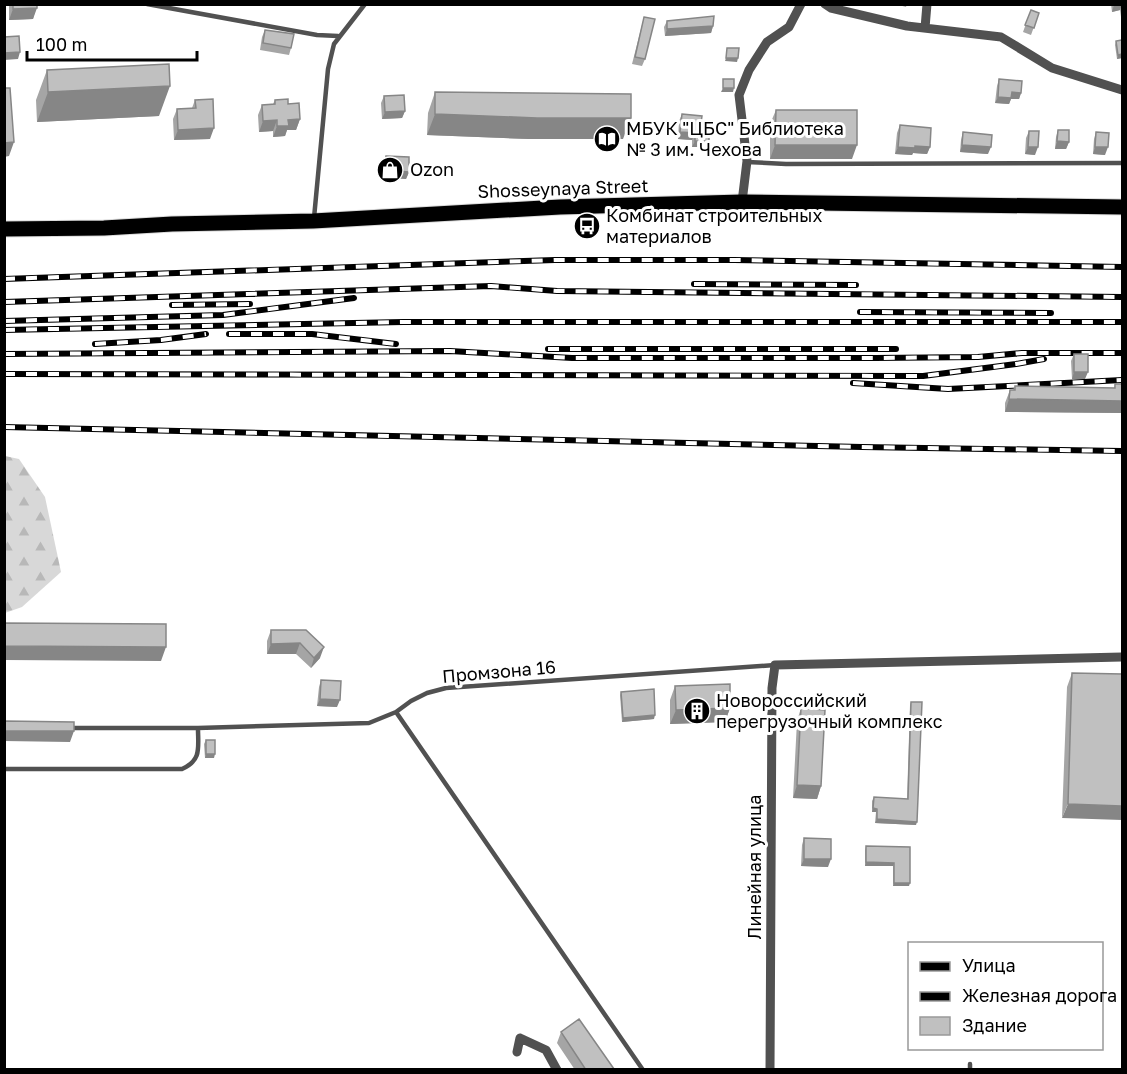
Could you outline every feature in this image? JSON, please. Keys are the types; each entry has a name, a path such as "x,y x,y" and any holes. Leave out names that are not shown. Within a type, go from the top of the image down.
{"main road":[{"name":"Shosseynaya Street","path":"4,229 104,228 560,207 741,202 1122,207"}],"street":[{"path":"741,202 747,161 739,95 749,70 767,42 789,27 801,4"},
{"path":"825,4 842,11 907,26 1001,37 1052,68 1122,90"},
{"path":"925,28 927,4"},
{"path":"775,665 1122,657"},
{"name":"Линейная улица","path":"770,1070 772,688 775,665"},
{"path":"517,1052 520,1038 546,1050 557,1070"}],"lane":[{"path":"147,4 338,36"},
{"path":"313,220 328,69 334,44 365,4"},
{"path":"747,161 755,164 1122,164"},
{"name":"Промзона 16","path":"61,728 198,728 369,723 396,712 427,693 446,688 775,665"},
{"path":"396,712 643,1070"},
{"path":"4,769 182,769 192,764 197,757 198,728"}],"green space":[{"path":"5,456 19,459 45,497 61,572 22,607 5,613"}],"building":[{"path":"13,4 37,4 37,8 13,9"},
{"path":"1031,10 1039,13 1034,28 1025,25"},
{"path":"714,16 713,26 667,29 667,21"},
{"path":"644,17 655,19 645,59 635,57"},
{"path":"265,30 294,34 291,48 263,43"},
{"path":"19,36 20,52 4,53 4,37"},
{"path":"1122,40 1122,54 1118,55 1116,41"},
{"path":"727,48 739,48 738,58 726,58"},
{"path":"169,64 170,86 48,92 47,70"},
{"path":"723,79 734,79 734,88 723,88"},
{"path":"999,79 1022,81 1021,93 1012,92 1011,98 998,97"},
{"path":"4,88 10,88 14,142 4,143"},
{"path":"435,92 631,94 631,118 537,118 435,114"},
{"path":"404,95 405,111 385,112 384,96"},
{"path":"213,99 214,128 178,130 177,109 196,108 195,100"},
{"path":"288,99 288,104 299,103 300,119 288,120 289,126 277,126 277,120 263,121 262,105 275,104 275,100"},
{"path":"776,110 857,110 857,145 775,145"},
{"path":"682,114 702,116 700,130 709,130 709,141 695,141 695,133 680,132"},
{"path":"900,125 931,128 930,147 898,147"},
{"path":"1058,130 1069,130 1069,142 1057,141"},
{"path":"1029,131 1039,131 1038,147 1028,147"},
{"path":"963,132 992,135 991,147 962,145"},
{"path":"1096,132 1109,133 1108,147 1095,147"},
{"path":"386,156 409,157 409,172 385,170"},
{"path":"1074,354 1088,354 1088,372 1074,372"},
{"path":"1115,384 1122,384 1122,401 1009,399 1010,390 1015,390 1015,386 1115,388"},
{"path":"4,623 166,624 166,647 4,646"},
{"path":"271,630 306,630 324,647 314,658 300,643 271,644"},
{"path":"1072,673 1122,674 1122,806 1068,804"},
{"path":"321,680 341,681 340,700 320,699"},
{"path":"730,684 730,708 676,710 675,686"},
{"path":"654,689 655,715 623,718 621,692"},
{"path":"911,702 922,702 917,822 877,819 877,809 873,808 874,797 908,799"},
{"path":"801,708 825,710 821,786 797,785"},
{"path":"4,721 74,722 74,731 4,731"},
{"path":"206,740 215,740 215,754 206,754"},
{"path":"804,838 831,839 831,859 804,859"},
{"path":"866,846 910,847 910,883 894,883 894,863 866,862"},
{"path":"579,1019 613,1070 586,1070 561,1032"}],"railway":[{"path":"4,279 555,260 734,260 1122,267"},
{"path":"694,284 856,285"},
{"path":"4,302 491,286 557,291 1122,297"},
{"path":"4,321 223,315 354,298"},
{"path":"172,305 250,304"},
{"path":"860,312 1051,313"},
{"path":"4,330 403,322 1122,322"},
{"path":"95,344 161,340 206,334"},
{"path":"229,334 312,334 396,344"},
{"path":"548,349 896,349"},
{"path":"4,354 450,351 572,358 875,358 978,357 1022,353 1122,353"},
{"path":"4,374 923,376 1044,359"},
{"path":"853,383 948,389 1122,380"},
{"path":"4,427 1122,451"}],"place":[{"name":"МБУК \"ЦБС\" Библиотека № 3 им. Чехова","path":"607,139"},
{"name":"Ozon","path":"390,170"},
{"name":"Комбинат строительных материалов","path":"587,226"},
{"name":"Новороссийский перегрузочный комплекс","path":"697,711"}]}
